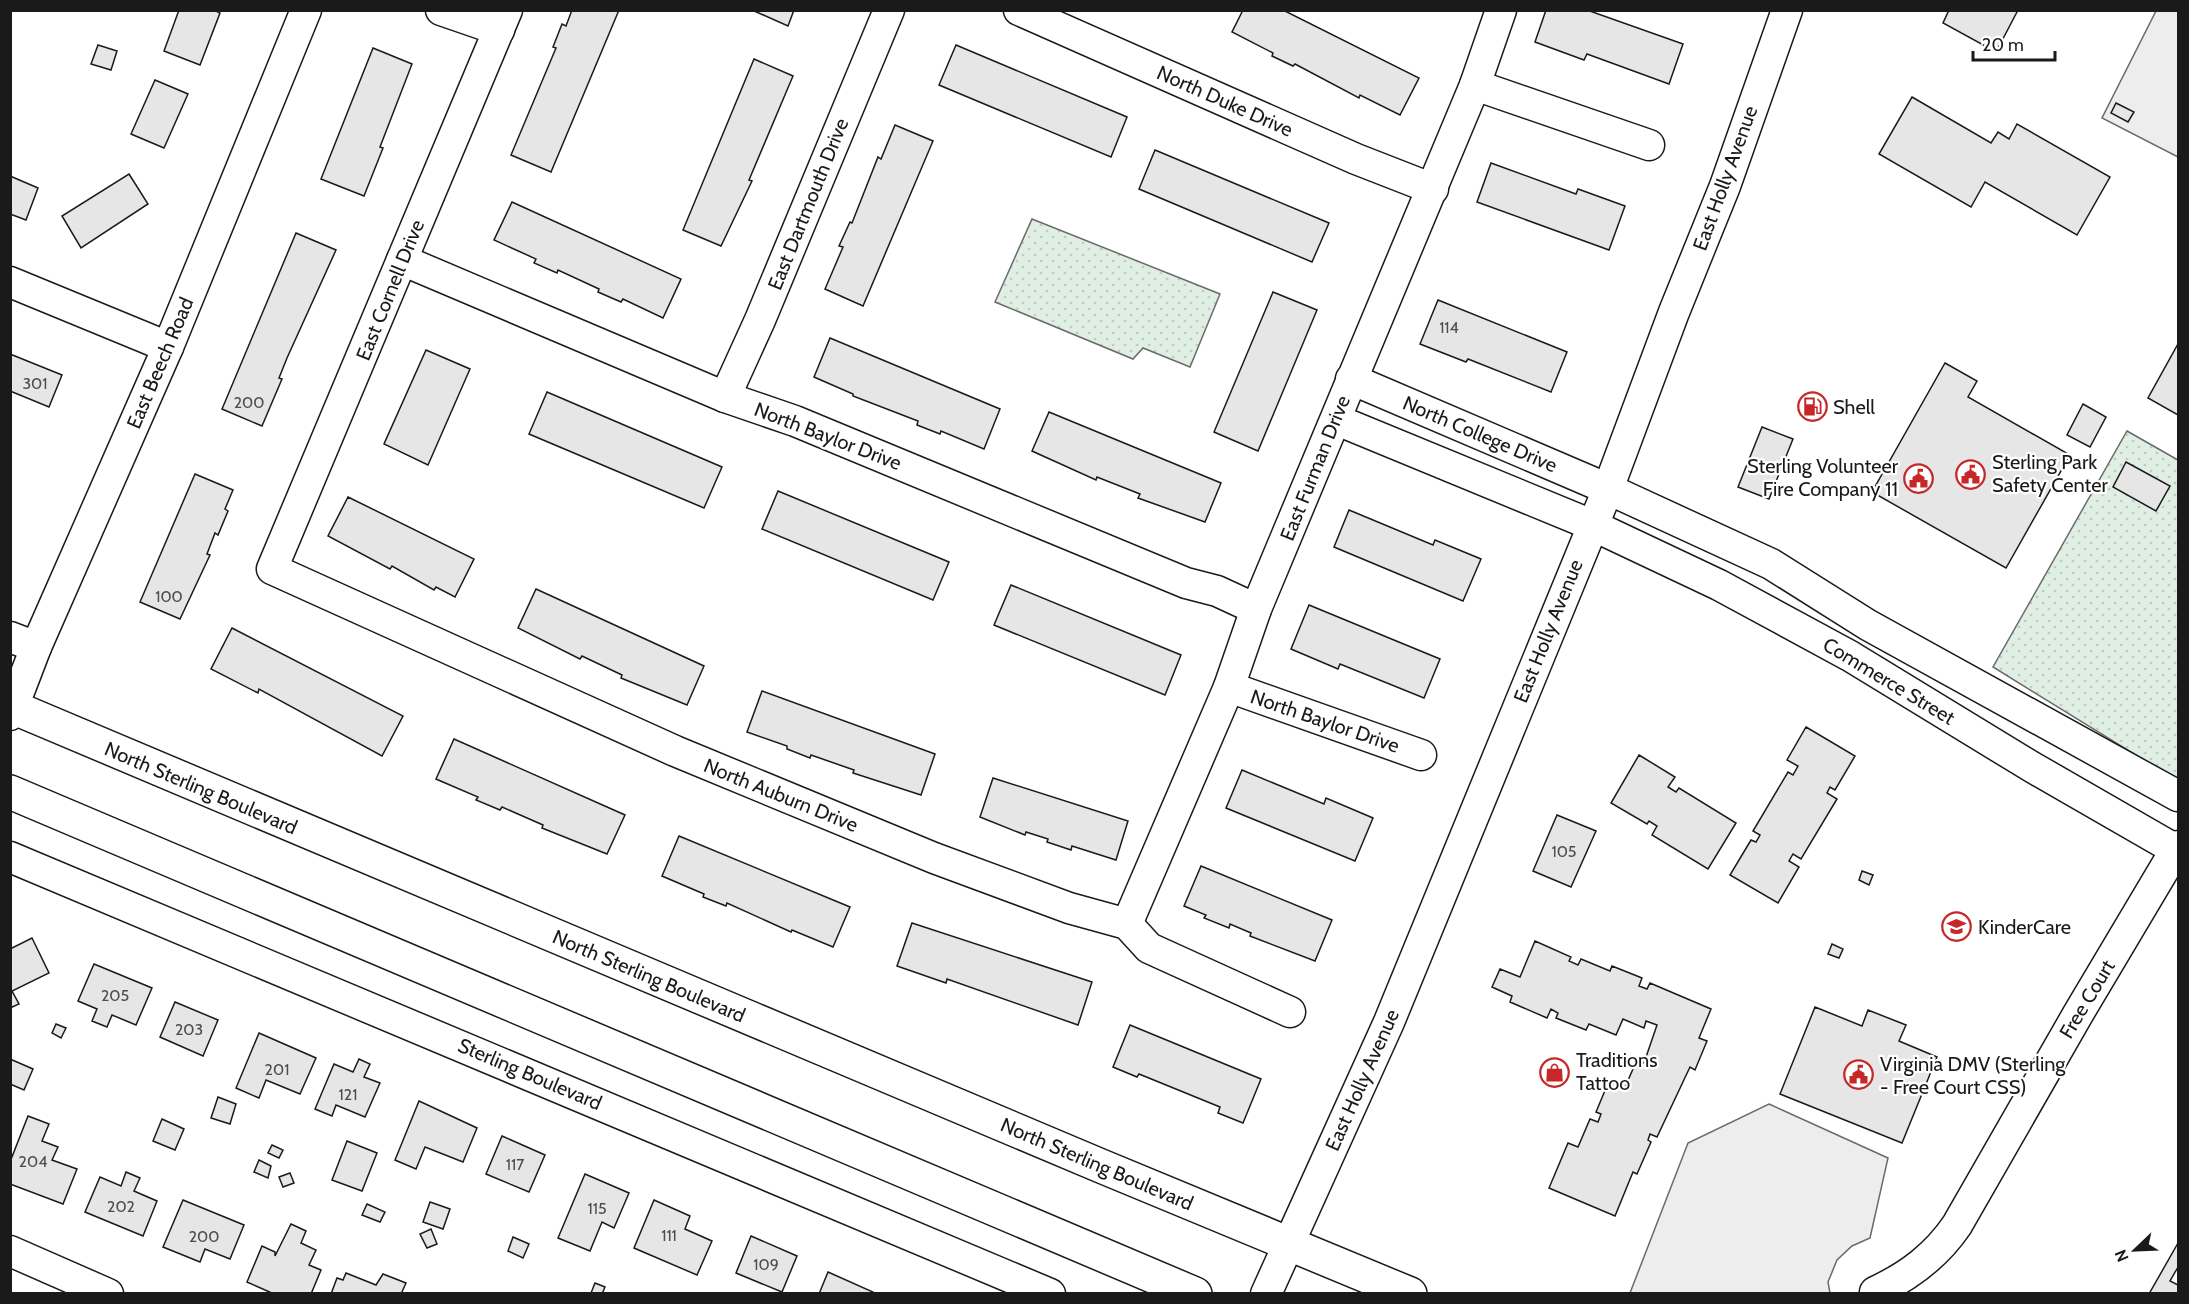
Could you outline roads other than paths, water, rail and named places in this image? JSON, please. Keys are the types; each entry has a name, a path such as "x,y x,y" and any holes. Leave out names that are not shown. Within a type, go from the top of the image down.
{"main road":[{"name":"North Sterling Boulevard","path":"12,710 1410,1293"},
{"path":"10,792 1195,1293"}],"street":[{"name":"East Beech Road","path":"12,710 23,642 168,347 306,10"},
{"path":"441,10 503,20"},
{"name":"East Dartmouth Drive","path":"725,397 760,320 889,10"},
{"name":"North Duke Drive","path":"1018,10 1356,159 1433,189"},
{"name":"East Furman Drive","path":"1127,924 1229,687 1256,609 1433,189 1475,86 1501,10"},
{"name":"East Holly Avenue","path":"1266,1293 1389,1022 1608,489 1674,312 1725,186 1787,10"},
{"name":"East Cornell Drive","path":"272,569 503,20"},
{"path":"1475,86 1649,145"},
{"name":"North Baylor Drive","path":"402,260 725,397 795,421 1186,583 1217,591 1256,609"},
{"path":"10,282 168,347"},
{"name":"North College Drive","path":"1351,379 1608,489"},
{"name":"North College Drive","path":"1337,420 1592,525"},
{"name":"Commerce Street","path":"1608,489 1771,564 1868,625 2178,796"},
{"name":"Commerce Street","path":"1592,525 1719,585 1790,622 2178,849"},
{"name":"North Auburn Drive","path":"272,569 707,765 934,858 1069,908 1127,924"},
{"name":"North Baylor Drive","path":"1229,687 1421,755"},
{"name":"Free Court","path":"1875,1292 1918,1281 1936,1252 1958,1225 2078,1014 2178,849"},
{"name":"Sterling Boulevard","path":"10,857 1050,1293"},
{"path":"1127,924 1149,948 1290,1012"},
{"path":"10,1251 108,1293"}],"place":[{"name":"Shell","path":"1812,407"},
{"name":"Sterling Park Safety Center","path":"1971,474"},
{"name":"Sterling Volunteer Fire Company 11","path":"1919,478"},
{"name":"KinderCare","path":"1957,927"},
{"name":"Traditions Tattoo","path":"1555,1072"},
{"name":"Virginia DMV (Sterling - Free Court CSS)","path":"1859,1075"}]}
